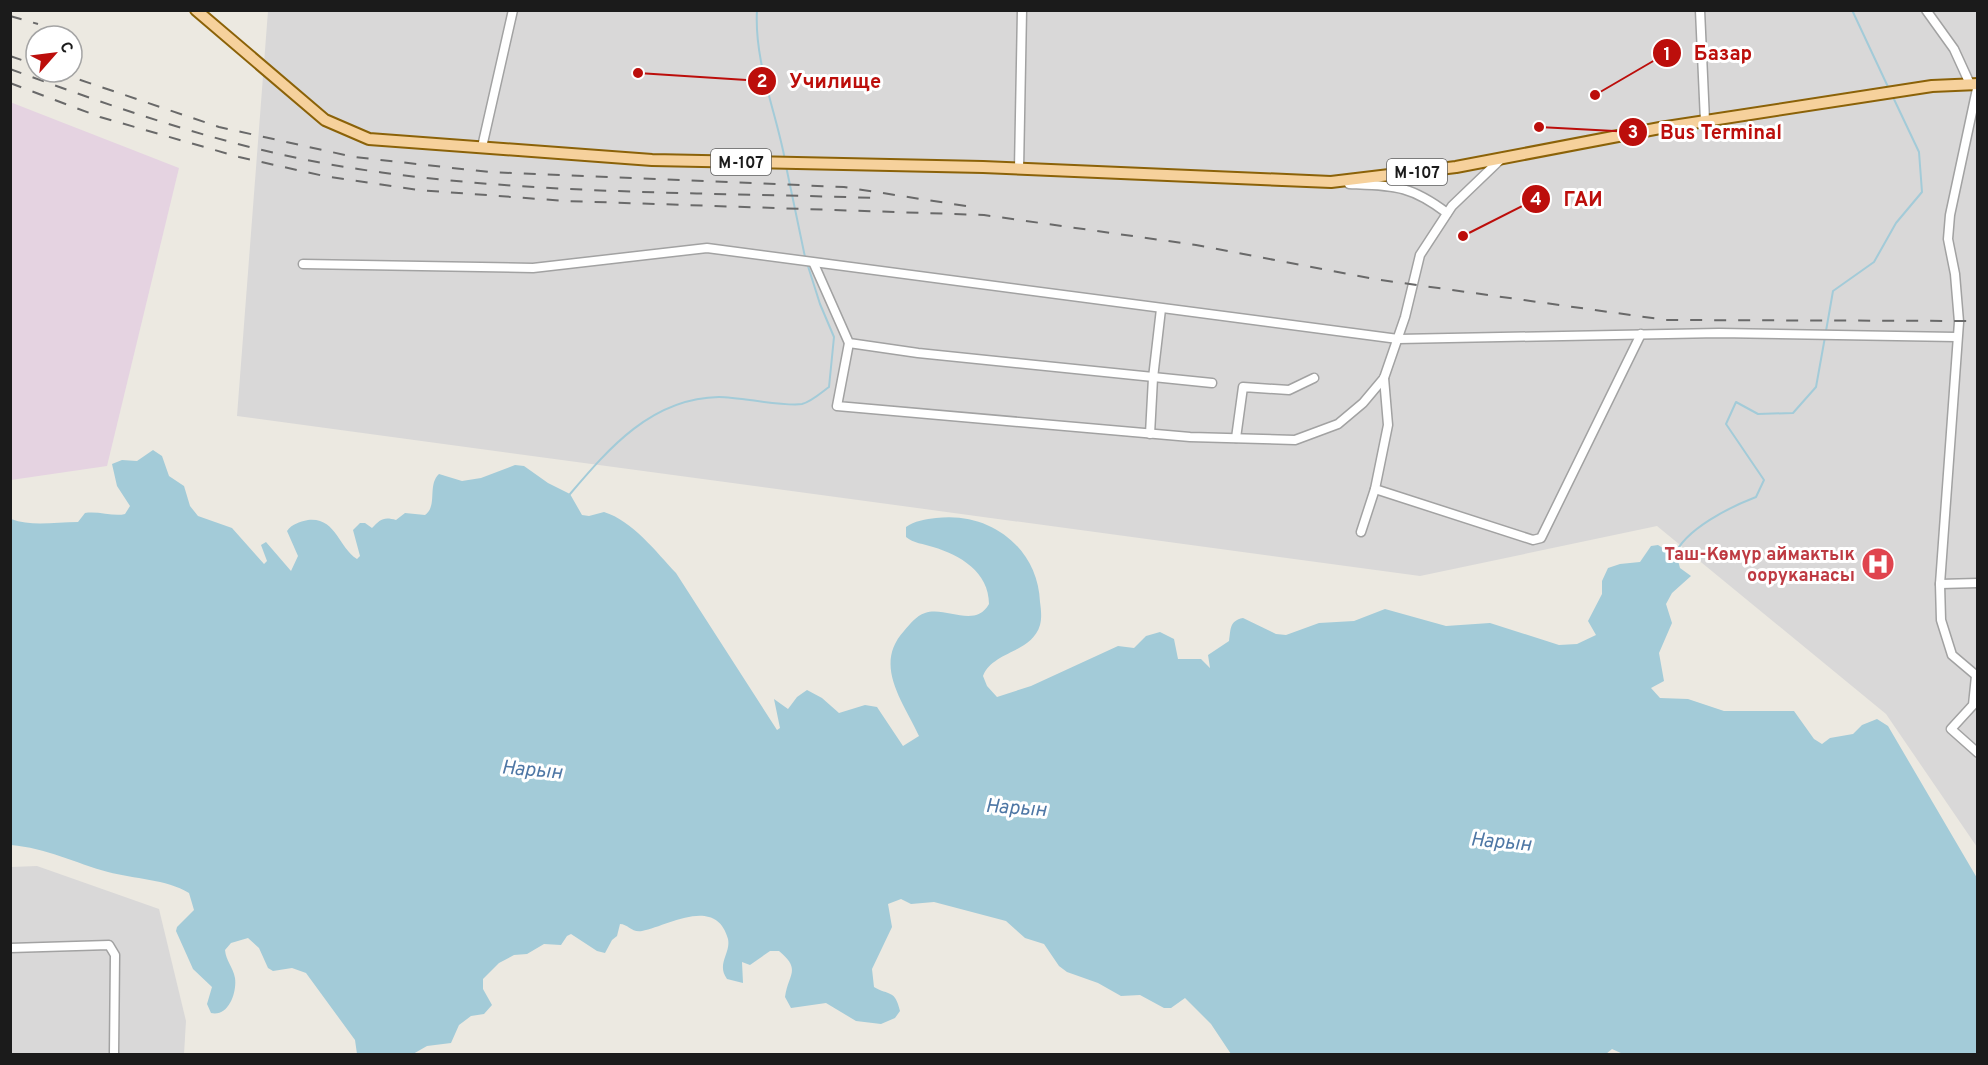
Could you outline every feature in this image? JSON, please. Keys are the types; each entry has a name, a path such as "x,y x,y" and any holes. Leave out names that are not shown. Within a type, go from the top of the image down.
{"main road":[{"name":"М-107","path":"196,10 325,120 369,139 663,160 1019,169 1331,183 1502,158 1705,121 1932,86 1975,84"}],"street":[{"path":"482,147 513,10"},
{"path":"1019,169 1022,10"},
{"path":"1700,10 1705,121"},
{"path":"1926,10 1954,49 1975,84 1950,215 1948,239 1956,274 1959,322 1956,337 1940,584 1941,620 1952,655 1977,677 1973,705 1951,729 1977,753"},
{"path":"814,264 849,343 837,406 1150,434 1295,440 1338,424 1363,404 1384,378 1398,339 1420,255 1447,213 1502,158"},
{"path":"1331,183 1399,186 1423,195 1447,213"},
{"path":"303,264 532,268 706,248 1398,339 1641,334 1956,337"},
{"path":"1150,434 1153,378 1161,309"},
{"path":"1375,489 1533,540 1540,538 1641,334"},
{"path":"849,343 918,354 1212,382"},
{"path":"1236,438 1243,387 1289,390 1314,378"},
{"path":"1361,532 1375,489 1388,425 1384,378"},
{"path":"1940,584 1977,584"},
{"path":"10,948 109,945 115,955 114,1054"}],"shaded area":[{"path":"268,11 1977,11 1977,847 1886,714 1657,526 1420,576 237,416"},
{"path":"10,102 179,168 107,466 11,480"},
{"path":"37,866 159,909 186,1021 184,1054 11,1054 11,867"}],"water":[{"name":"Нарын","path":"153,450 162,456 169,476 184,486 190,506 198,516 232,528 264,564 267,561 261,545 266,542 291,571 298,556 287,531 296,524 308,520 325,523 357,559 360,556 353,530 360,523 365,523 372,528 382,520 388,518 396,520 405,513 425,515 431,506 435,479 439,474 462,481 481,478 515,465 524,466 548,483 570,494 582,515 589,516 604,512 615,516 625,522 652,547 676,573 777,730 780,728 774,699 788,709 797,697 807,690 822,698 839,713 865,705 877,707 903,746 919,736 894,683 891,657 895,644 911,623 922,614 942,612 976,615 989,604 984,583 971,566 943,550 906,537 906,527 920,521 956,517 992,527 1008,537 1030,565 1037,583 1041,611 1040,625 1036,634 1029,641 995,661 983,676 987,686 997,697 1031,686 1118,646 1134,648 1146,636 1160,632 1174,639 1178,659 1201,659 1210,668 1208,655 1229,641 1233,623 1243,618 1276,634 1286,635 1319,623 1354,621 1385,609 1446,626 1490,623 1559,645 1577,644 1596,635 1588,621 1602,594 1602,581 1608,568 1640,562 1651,546 1658,545 1677,557 1680,568 1691,576 1672,593 1666,604 1672,623 1659,653 1664,681 1651,688 1660,698 1688,699 1724,711 1794,711 1814,739 1822,744 1830,738 1853,734 1862,725 1877,719 1888,726 1977,878 1977,1054 1623,1054 1612,1049 1606,1054 1231,1054 1211,1024 1185,998 1171,1008 1164,1008 1140,995 1121,996 1098,983 1067,972 1059,966 1044,944 1025,938 1006,921 934,902 911,904 901,899 888,904 892,927 872,969 874,987 894,996 900,1011 895,1018 881,1024 856,1021 826,1003 791,1008 785,997 792,968 786,957 779,951 770,951 750,965 742,962 743,983 727,979 723,963 728,949 728,939 722,926 713,918 702,916 677,920 642,931 635,931 620,924 617,936 605,953 597,951 571,934 561,945 544,944 527,954 514,955 499,963 483,979 483,989 492,1005 484,1014 471,1016 459,1025 451,1043 427,1046 413,1054 357,1054 355,1040 306,973 292,968 273,971 268,968 259,948 248,938 231,943 225,950 235,978 235,990 223,1011 211,1013 207,1004 212,987 193,969 176,931 177,927 194,910 189,893 160,882 108,872 48,852 11,845 11,519 27,523 78,522 85,513 125,514 130,506 117,486 112,464 122,460 137,461"}],"waterway":[{"path":"757,10 762,67 785,160"},
{"path":"1852,10 1889,89"},
{"path":"1826,331 1833,291 1874,262 1896,223 1922,192 1919,152 1892,95"},
{"path":"786,166 805,257"},
{"path":"570,494 617,443 653,416 673,406 719,397 794,405 813,399 829,387 834,337 820,304 807,263"},
{"path":"1674,556 1688,537 1709,520 1756,497 1764,480 1726,424 1736,402 1758,414 1793,413 1816,387 1825,337"}],"railway":[{"path":"10,16 38,24"},
{"path":"10,56 24,61"},
{"path":"10,69 96,100 225,141 358,169 486,184 551,188 874,198"},
{"path":"84,81 219,127 354,157 489,172 844,187 972,207"},
{"path":"10,83 100,117 239,157 324,176 418,190 566,201 984,215 1196,245 1374,279 1666,320 1978,321"}],"place":[{"name":"Училище","path":"638,73"},
{"name":"Базар","path":"1595,95"},
{"name":"Bus Terminal","path":"1539,127"},
{"name":"ГАИ","path":"1463,236"},
{"name":"Таш-Көмүр аймактык ооруканасы","path":"1878,564"}]}
